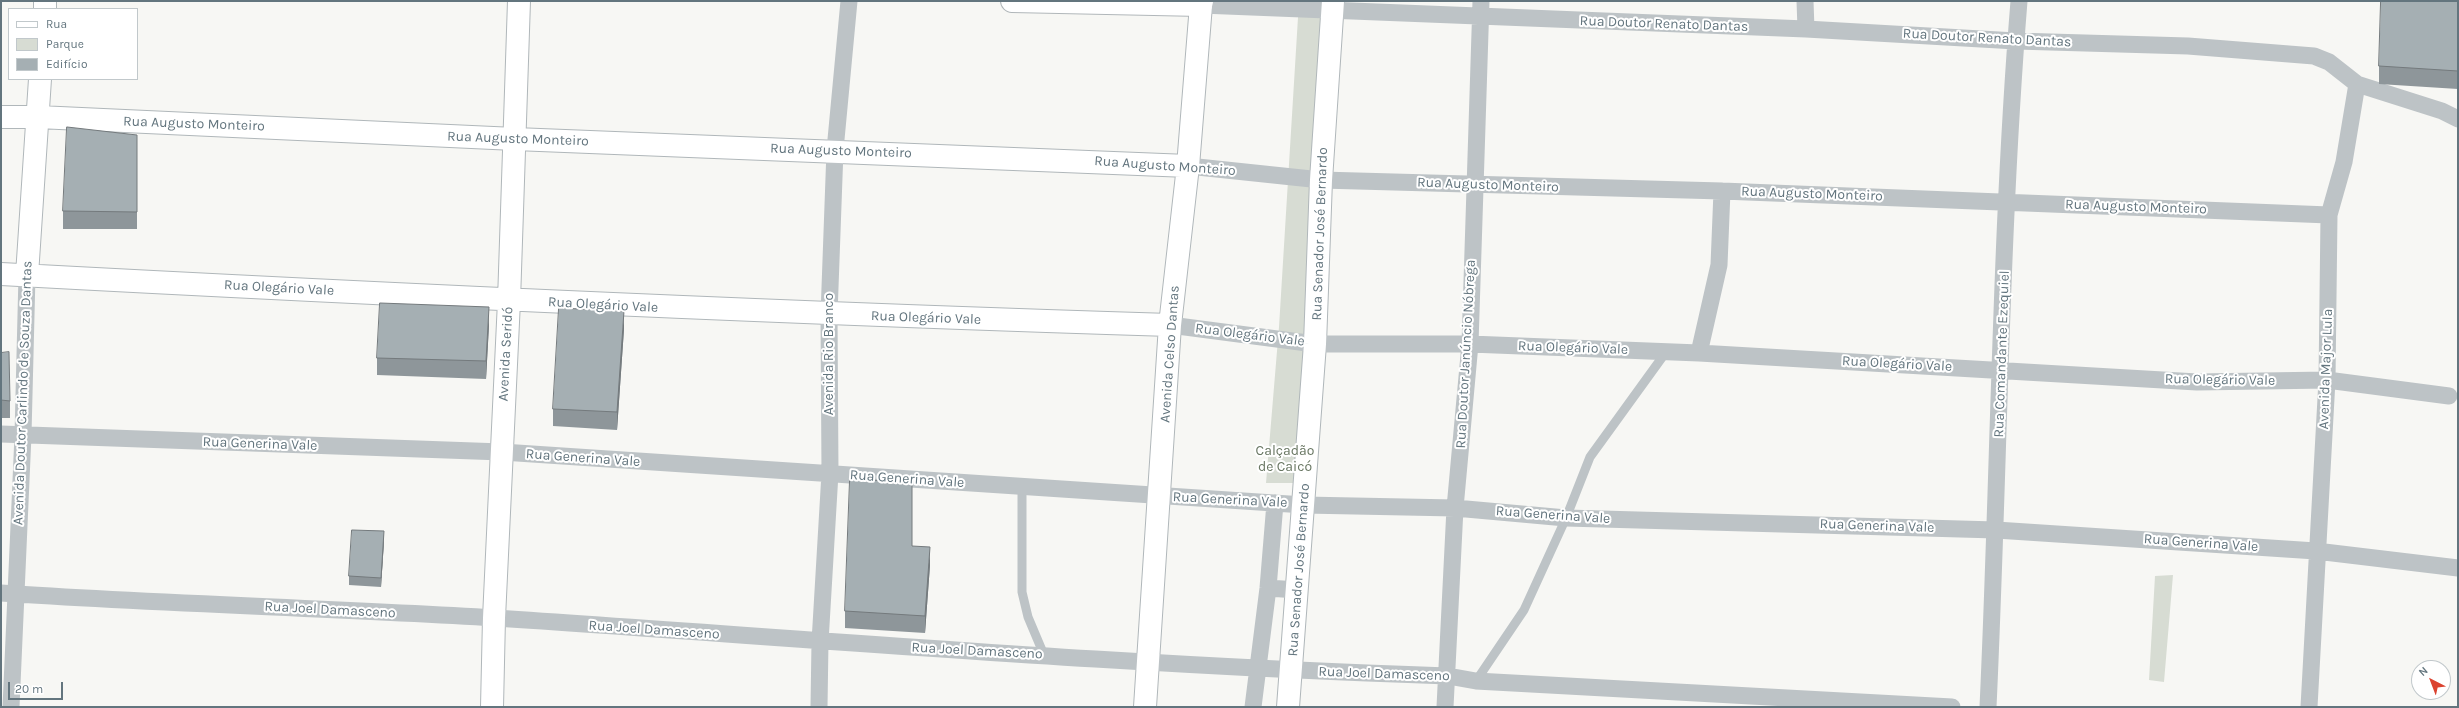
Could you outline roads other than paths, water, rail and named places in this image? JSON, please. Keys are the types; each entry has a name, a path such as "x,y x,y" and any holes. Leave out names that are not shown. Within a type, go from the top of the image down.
{"main road":[{"name":"Avenida Seridó","path":"492,707 494,618 509,301 519,1"},
{"name":"Rua Doutor Renato Dantas","path":"1012,1 1201,3"},
{"name":"Avenida Celso Dantas","path":"1145,707 1147,662 1161,496 1170,325 1188,166 1201,3"},
{"name":"Rua Senador José Bernardo","path":"1288,707 1316,344 1322,180 1333,6"},
{"name":"Avenida Doutor Carlindo de Souza Dantas","path":"27,275 40,80"},
{"name":"Rua Augusto Monteiro","path":"1,117 38,117 515,139 835,150 1188,166"},
{"name":"Rua Olegário Vale","path":"1,274 509,301 829,315 1170,325"}],"street":[{"name":"Avenida Rio Branco","path":"819,707 820,642 830,473 829,315 835,150 849,1"},
{"path":"1805,1 1806,29"},
{"name":"Rua Comandante Ezequiel","path":"1988,707 1996,530 2000,369 2019,1"},
{"name":"Rua Doutor Renato Dantas","path":"1201,3 1481,9 2016,41 2188,46 2314,56 2329,62 2357,84"},
{"name":"Rua Doutor Janúncio Nóbrega","path":"1445,707 1448,676 1456,508 1470,344 1474,185 1481,9"},
{"path":"2357,84 2442,111 2458,118"},
{"name":"Avenida Major Lula","path":"2309,707 2316,551 2327,380 2329,215 2344,162 2357,84"},
{"name":"Rua Augusto Monteiro","path":"1188,166 1322,180 1722,191 2329,215"},
{"path":"1699,353 1718,265 1722,191"},
{"name":"Avenida Doutor Carlindo de Souza Dantas","path":"11,707 8,593 23,435 27,275"},
{"name":"Rua Olegário Vale","path":"1170,325 1316,344 1470,344 1699,353 2000,369 2197,382 2327,380 2449,396"},
{"name":"Rua Generina Vale","path":"1,434 502,452 1304,505 1456,508 1566,518 1996,530 2316,551 2458,568"},
{"name":"Rua Senador José Bernardo","path":"1253,707 1268,588 1275,503"},
{"path":"1268,588 1296,590"},
{"name":"Rua Joel Damasceno","path":"8,593 494,618 820,642 1257,669 1448,676 1476,681 1952,707"}],"lane":[{"path":"1476,681 1524,610 1566,518 1590,457 1666,352"},
{"path":"1022,487 1022,592 1030,623 1044,655"}],"park label":[{"name":"Calçadão de Caicó","path":"1285,460"}]}
